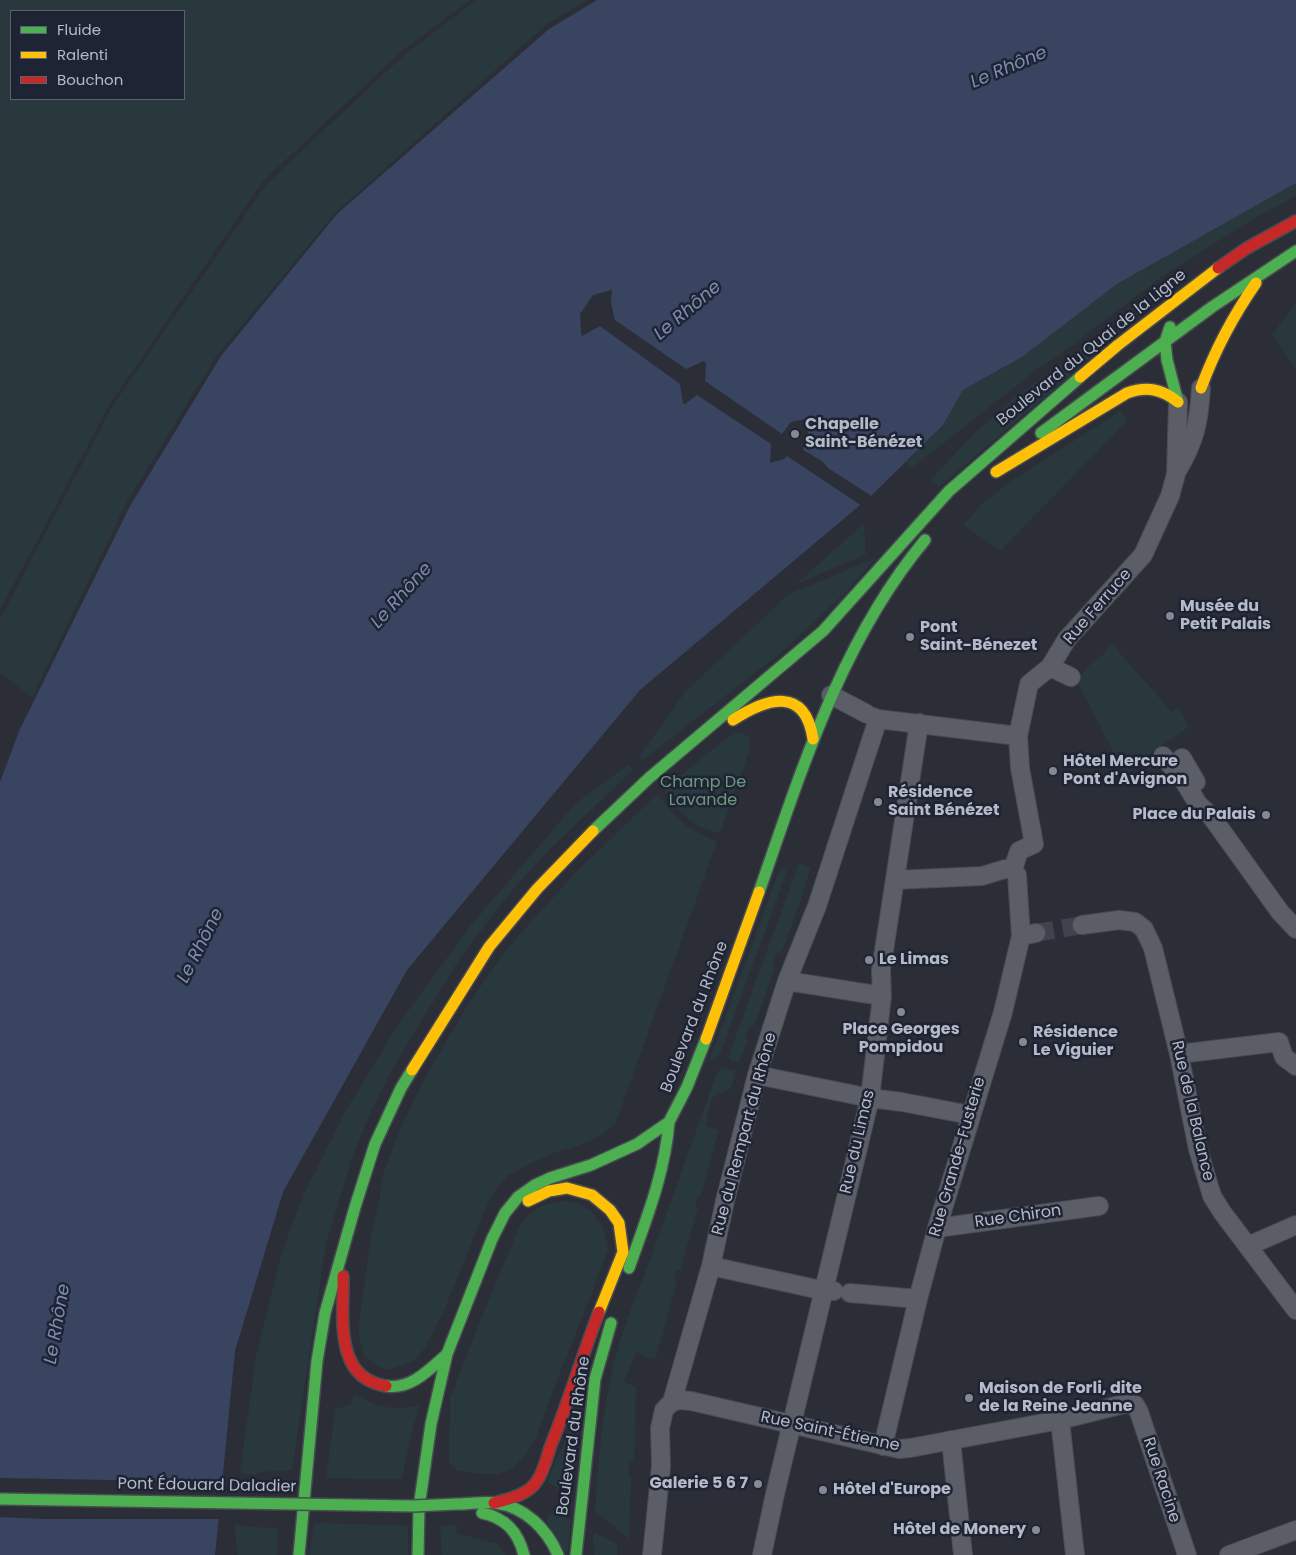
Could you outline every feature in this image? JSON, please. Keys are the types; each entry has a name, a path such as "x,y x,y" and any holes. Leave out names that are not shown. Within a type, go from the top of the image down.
{"main road":[{"name":"Boulevard du Quai de la Ligne","path":"692,742 822,631 922,519 1006,440 1123,341 1199,281 1247,248 1296,221"},
{"path":"1178,402 1166,393 1149,388 1139,389 1126,394 992,474 1074,408 1170,344 1264,271 1296,250"},
{"path":"1199,381 1224,331 1264,271"},
{"path":"1178,402 1167,360 1175,316 1199,281"},
{"path":"1123,341 1147,340 1170,344"},
{"name":"Boulevard du Rhône","path":"625,1282 656,1188 668,1140 669,1122 688,1087 721,1001 813,739 824,693 915,552 933,531"},
{"path":"299,1555 317,1362 325,1313 375,1144 401,1088 454,999 489,947 537,889 576,847 649,778 692,742 761,704 791,690"},
{"path":"761,704 778,701 788,701 796,704 808,717 812,727 813,739"},
{"path":"418,1555 419,1507 431,1424 447,1354 492,1239 505,1213 518,1197 535,1185 550,1178 591,1165 637,1144 669,1122"},
{"path":"492,1239 516,1211 531,1199 549,1191 567,1188 592,1195 610,1210 619,1223 623,1252 582,1356 563,1416 537,1481 524,1493 494,1503"},
{"path":"343,1247 348,1355 358,1376 377,1385 400,1387 419,1378 447,1354"},
{"name":"Boulevard du Rhône","path":"576,1555 595,1379 615,1310"},
{"name":"Pont Édouard Daladier","path":"0,1499 457,1507 494,1503 510,1507 525,1514 539,1524 550,1535 558,1555"},
{"name":"Pont Édouard Daladier","path":"457,1507 488,1513 500,1518 516,1531 524,1555"}],"street":[{"name":"Rue Ferruce","path":"1176,474 1190,449 1199,419 1199,381"},
{"name":"Rue Ferruce","path":"1013,869 1019,851 1034,844 1020,768 1018,736 1029,684 1050,667 1067,638 1143,556 1170,496 1176,474 1178,402"},
{"path":"1050,667 1071,677"},
{"path":"824,693 873,717 1018,736"},
{"name":"Rue du Rempart du Rhône","path":"652,1555 661,1466 660,1428 664,1410 672,1402 711,1266 725,1201 757,1075 787,980 817,906 873,717"},
{"name":"Rue du Limas","path":"762,1555 792,1425 836,1291 870,1098 882,996 881,970 918,723"},
{"path":"1163,756 1184,781 1198,804 1211,816 1280,912 1296,929"},
{"path":"1182,758 1207,799 1211,816"},
{"path":"895,880 982,876 1005,869 1013,869"},
{"name":"Rue Grande-Fusterie","path":"883,1446 937,1228 970,1115 1029,934 1017,874 1013,869"},
{"name":"Rue de la Balance","path":"1082,925 1119,920 1135,922 1144,929 1153,948 1179,1054 1198,1149 1212,1196 1296,1310"},
{"path":"787,980 882,996"},
{"path":"1179,1054 1279,1042 1284,1057 1296,1066"},
{"path":"757,1075 870,1098 970,1115"},
{"name":"Rue Chiron","path":"937,1228 1099,1206"},
{"path":"1248,1246 1296,1224"},
{"path":"711,1266 836,1291 918,1299"},
{"name":"Rue Saint-Étienne","path":"672,1402 680,1400 690,1401 899,1449 1060,1420 1124,1404 1134,1405"},
{"name":"Rue Racine","path":"1134,1405 1139,1412 1187,1555"},
{"path":"1060,1420 1075,1555"},
{"path":"951,1440 963,1555"},
{"path":"1229,1555 1296,1530"}],"green space":[{"path":"0,0 470,0 398,54 263,181 110,404 0,610"},
{"path":"476,0 588,0 547,24 337,211 217,355 127,502 32,697 0,673 0,619 113,405 266,185 402,57"},
{"path":"1296,183 1296,196 1253,219 1160,278 1058,356 1040,367 912,468 906,462 943,425 963,390 1022,357 1117,284"},
{"path":"1296,303 1296,370 1271,332 1274,332"},
{"path":"1103,333 1109,342 939,487 931,479 976,432 1013,399"},
{"path":"1120,411 1127,421 1000,551 963,525 981,505 1010,482"},
{"path":"864,523 866,554 795,585"},
{"path":"876,558 844,594 778,655 643,760 640,755 686,691 789,594"},
{"path":"1110,642 1172,712 1178,708 1189,727 1124,772 1077,681 1092,662 1105,653"},
{"name":"Champ De Lavande","path":"734,732 742,733 749,738 750,749 720,833 700,827 690,820 675,805 664,789"},
{"path":"628,765 633,770 549,850 509,894 460,958 394,1066 372,1109 353,1155 326,1243 292,1470 258,1472 256,1475 240,1473 256,1356 280,1260 307,1188 349,1105 400,1022 471,925 576,803"},
{"path":"656,795 684,824 698,833 717,841 616,1122 602,1135 578,1146 554,1153 507,1176 493,1194 484,1212 442,1315 424,1349 413,1362 386,1370 371,1362 363,1353 358,1331 370,1242 382,1177 402,1125 422,1083 467,1006 500,958 575,873"},
{"path":"799,863 811,867 801,900 781,953 776,953 772,967 775,968 754,1026 750,1025 745,1039 748,1040 739,1063 732,1061 729,1058 730,1052"},
{"path":"780,868 786,870 786,874 720,1054 709,1062"},
{"path":"720,1069 736,1071 731,1088 712,1098 705,1126 719,1130 701,1195 698,1195 695,1207 698,1208 680,1270 677,1270 674,1280 677,1281 655,1360 636,1352 624,1382 636,1387 634,1462 630,1462 628,1475 631,1477 629,1539 595,1511 602,1429 610,1380 623,1331 717,1073"},
{"path":"563,1201 578,1203 591,1211 602,1226 608,1248 536,1438 527,1453 512,1469 497,1474 458,1471 449,1463 450,1399 478,1326 520,1225 538,1208"},
{"path":"354,1394 385,1407 401,1408 419,1405 402,1479 326,1478 335,1410 351,1404"},
{"path":"572,1424 571,1447 577,1464 569,1482 561,1490 547,1481"},
{"path":"555,1510 571,1520 567,1555 546,1520"},
{"path":"234,1524 250,1527 278,1528 277,1555 238,1555"},
{"path":"314,1524 408,1526 408,1555 309,1555"},
{"path":"457,1525 456,1533 498,1544 506,1555 442,1555 440,1526"},
{"path":"593,1532 617,1544 617,1555 594,1555"}],"water":[{"name":"Le Rhône","path":"597,0 1296,0 1296,183 1117,284 1022,357 963,390 943,425 871,496 640,690 407,970 283,1192 235,1351 215,1555 0,1555 0,782 20,729 130,506 221,356 337,214 549,29"}],"pier":[{"name":"Pont Saint-Bénezet","path":"612,290 611,303 615,320 686,369 704,361 706,363 705,381 782,434 791,422 806,419 808,434 803,450 873,497 862,506 787,456 784,459 770,463 771,444 697,395 685,404 683,403 680,384 600,326 582,336 580,314 593,295"},
{"path":"0,1478 224,1482 220,1519 45,1519 0,1517"}],"tunnel":[{"path":"1036,933 1082,925"}],"traffic: fast":[{"path":"1041,433 1212,307 1296,251"},
{"path":"1170,327 1165,342 1167,360 1178,402"},
{"path":"593,831 649,778 823,631 949,491 1080,377"},
{"path":"759,892 808,753 847,663 870,620 896,579 925,540"},
{"path":"418,1555 419,1507 431,1424 447,1354 492,1239 505,1213 518,1197 535,1185 550,1178 591,1165 637,1144 669,1122 687,1087 706,1039"},
{"path":"299,1555 317,1361 325,1313 375,1144 401,1088 412,1070"},
{"path":"629,1268 659,1178 669,1122"},
{"path":"576,1555 595,1379 611,1323"},
{"path":"386,1386 404,1385 412,1382 427,1372 447,1354"},
{"path":"0,1499 413,1506 457,1504"},
{"path":"457,1504 491,1502 516,1509 541,1528 548,1536 558,1555"},
{"path":"482,1513 498,1518 510,1527 518,1539 524,1555"}],"traffic: slow":[{"path":"1080,377 1118,345 1218,268"},
{"path":"1201,388 1225,334 1256,283"},
{"path":"996,472 1127,393 1148,389 1154,390 1166,394 1178,402"},
{"path":"733,720 759,706 783,701 793,704 802,711 809,722 813,739"},
{"path":"412,1070 489,947 537,889 593,831"},
{"path":"706,1039 759,892"},
{"path":"528,1201 549,1191 567,1188 592,1195 610,1210 619,1223 623,1252 599,1312"}],"traffic: jam":[{"path":"1218,268 1247,248 1296,221"},
{"path":"343,1276 343,1326 349,1358 357,1371 369,1381 386,1386"},
{"path":"494,1503 512,1498 529,1490 539,1477 599,1312"}],"place":[{"name":"Chapelle Saint-Bénézet","path":"795,434"},
{"name":"Musée du Petit Palais","path":"1170,616"},
{"name":"Pont Saint-Bénezet","path":"910,637"},
{"name":"Hôtel Mercure Pont d'Avignon","path":"1053,771"},
{"name":"Résidence Saint Bénézet","path":"878,802"},
{"name":"Place du Palais","path":"1266,815"},
{"name":"Le Limas","path":"869,960"},
{"name":"Place Georges Pompidou","path":"901,1012"},
{"name":"Résidence Le Viguier","path":"1023,1042"},
{"name":"Maison de Forli, dite de la Reine Jeanne","path":"969,1398"},
{"name":"Galerie 5 6 7","path":"758,1484"},
{"name":"Hôtel d'Europe","path":"823,1490"},
{"name":"Hôtel de Monery","path":"1036,1530"}]}
